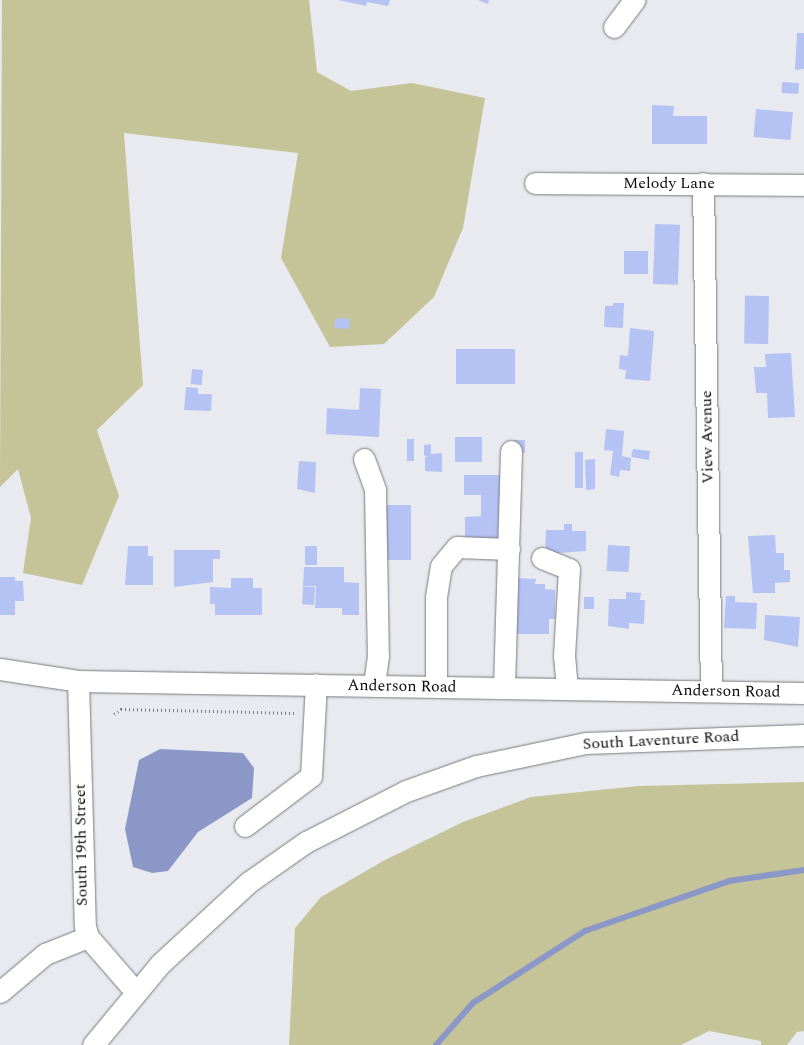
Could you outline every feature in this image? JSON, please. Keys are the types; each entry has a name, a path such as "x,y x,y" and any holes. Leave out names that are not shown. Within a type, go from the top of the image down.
{"street":[{"path":"614,27 634,0"},
{"name":"Melody Lane","path":"535,183 703,183 804,185"},
{"name":"View Avenue","path":"703,183 711,691"},
{"path":"504,687 511,451"},
{"path":"364,459 375,490 378,656 374,686"},
{"path":"436,686 436,597 441,566 457,547 509,549"},
{"path":"542,558 569,569 564,655 567,688"},
{"name":"Anderson Road","path":"0,669 78,681 804,693"},
{"name":"South 19th Street","path":"78,681 82,904 88,937"},
{"path":"245,826 311,776 316,684"},
{"name":"South Laventure Road","path":"93,1045 135,991 195,928 277,862 345,820 427,783 513,756 586,743 804,734"},
{"path":"0,992 46,954 88,937 135,991"}],"path":[{"path":"114,714 122,709 314,713"}],"green space":[{"path":"2,0 309,0 317,72 351,91 412,83 485,98 463,228 434,297 384,344 330,347 281,258 298,153 124,133 143,385 97,430 119,496 82,585 23,573 31,518 18,469 0,487"},
{"path":"804,782 804,1031 797,1032 787,1045 761,1045 761,1041 709,1031 681,1045 289,1045 295,928 321,897 383,861 463,822 531,797 638,786"}],"water":[{"path":"160,749 243,753 254,768 252,798 198,832 168,871 152,873 133,867 125,829 139,760"}],"building":[{"path":"338,0 390,0 388,6 367,2 366,6"},
{"path":"478,0 489,0 488,4"},
{"path":"797,33 804,33 804,69 795,70"},
{"path":"782,82 799,83 798,94 781,93"},
{"path":"652,105 674,106 673,116 707,116 707,144 652,144"},
{"path":"756,109 793,112 790,140 754,137"},
{"path":"655,224 680,225 678,285 653,284"},
{"path":"624,251 648,251 648,274 624,274"},
{"path":"745,296 769,296 768,344 744,344"},
{"path":"613,303 624,303 623,328 604,327 605,306 613,306"},
{"path":"335,318 350,319 349,329 334,328"},
{"path":"630,328 654,331 650,381 625,379 626,370 619,369 620,355 628,356"},
{"path":"456,349 515,349 515,384 456,384"},
{"path":"791,353 795,417 768,418 767,393 756,393 754,367 766,367 765,354"},
{"path":"192,369 203,370 202,385 191,384"},
{"path":"186,387 198,388 198,394 212,394 211,411 184,410"},
{"path":"360,388 381,389 379,437 326,434 327,408 359,410"},
{"path":"606,429 624,431 622,456 631,458 630,471 620,470 619,477 610,475 613,451 604,450"},
{"path":"455,437 482,437 482,462 455,462"},
{"path":"407,439 414,439 414,461 407,461"},
{"path":"514,440 525,440 525,453 514,453"},
{"path":"431,444 431,454 442,453 442,472 425,471 425,457 428,457 424,455 424,445"},
{"path":"633,449 650,451 649,460 631,457"},
{"path":"575,452 583,452 583,488 575,488"},
{"path":"595,459 595,489 586,490 585,460"},
{"path":"299,461 316,462 315,493 297,489"},
{"path":"464,475 501,475 501,540 465,540 465,517 481,516 481,495 464,495"},
{"path":"383,505 411,505 411,560 383,560"},
{"path":"564,524 572,524 572,531 586,531 586,551 545,554 546,530 564,530"},
{"path":"775,535 776,553 784,553 784,570 790,570 790,582 775,583 775,593 753,593 748,536"},
{"path":"608,545 630,546 629,572 607,571"},
{"path":"128,546 148,546 148,556 153,556 153,585 125,585"},
{"path":"305,546 317,546 317,565 305,565"},
{"path":"174,550 220,550 220,559 213,559 213,582 174,587"},
{"path":"304,567 344,567 344,582 359,583 359,615 342,615 342,608 315,608 316,586 303,586"},
{"path":"0,577 15,577 15,581 23,581 24,601 15,601 15,615 0,615"},
{"path":"231,578 253,578 253,588 262,588 262,615 215,615 215,604 210,604 210,587 231,588"},
{"path":"517,578 536,579 535,584 545,584 545,589 555,590 555,619 549,619 549,634 517,634"},
{"path":"303,586 315,587 314,605 302,604"},
{"path":"626,592 641,593 640,600 645,600 644,624 629,623 629,629 608,626 609,599 626,599"},
{"path":"726,596 735,596 735,602 757,603 756,629 724,628"},
{"path":"584,597 594,597 594,609 584,609"},
{"path":"765,615 800,617 798,647 764,640"}],"waterway":[{"path":"436,1045 473,1003 585,931 729,881 804,870"}]}
